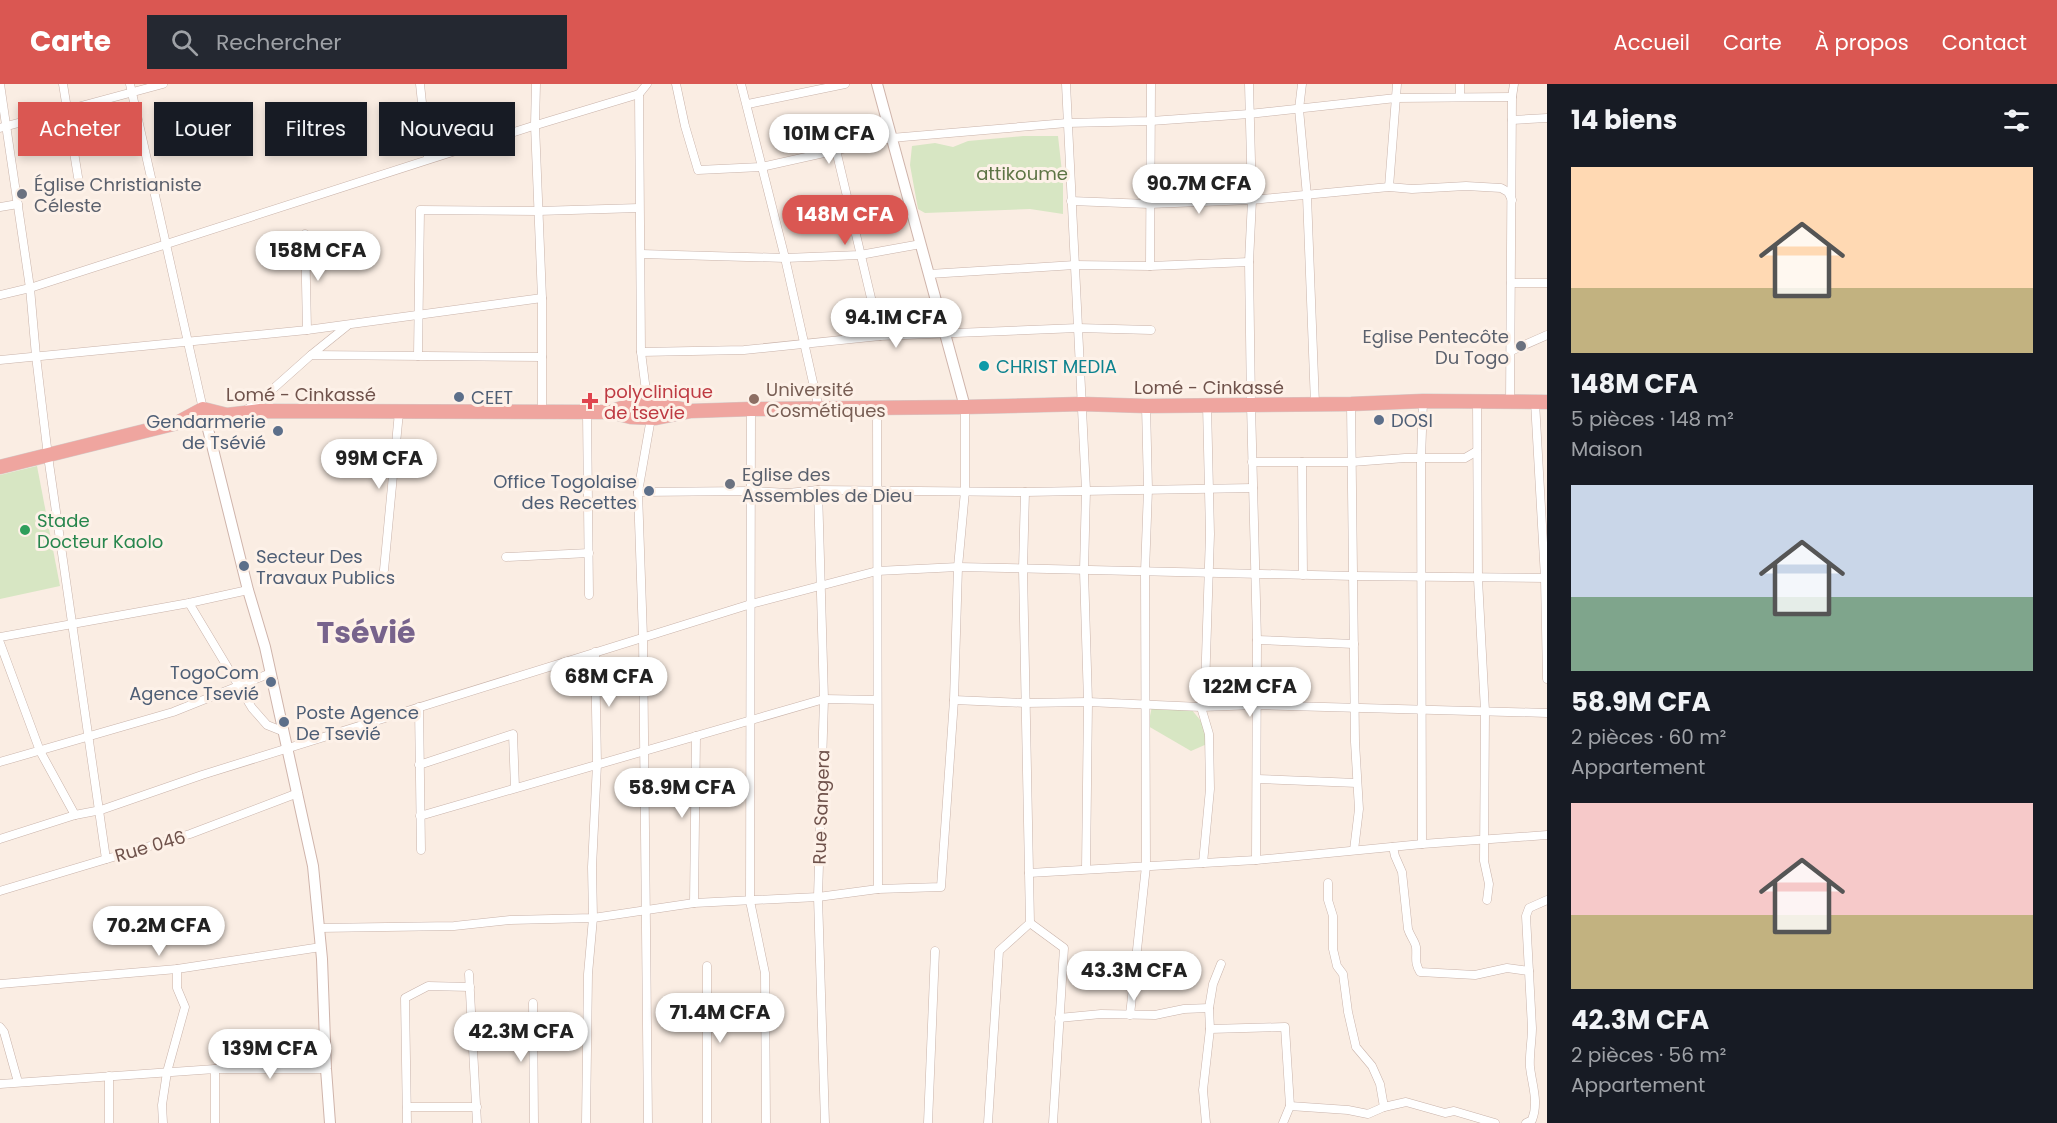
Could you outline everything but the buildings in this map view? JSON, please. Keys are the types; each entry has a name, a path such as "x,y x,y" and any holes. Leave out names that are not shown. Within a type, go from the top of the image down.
{"highway":[{"name":"Lomé - Cinkassé","path":"0,467 177,423 203,409 227,415 242,412 611,412 621,407 691,411 1082,404 1146,406 1423,401 1541,402"}],"street":[{"path":"0,84 3,128 18,204 30,288 48,456 88,738 101,810 106,859"},
{"path":"63,84 65,102"},
{"path":"91,102 131,88 164,84"},
{"path":"420,84 428,159"},
{"path":"536,84 535,125 542,298 542,412"},
{"path":"0,295 30,288 428,159 639,94 647,84"},
{"path":"676,84 698,170 761,167 891,138 1067,123 1151,121 1249,114 1396,99 1512,97"},
{"path":"741,84 748,104 761,167 785,258 819,409"},
{"path":"748,104 845,84"},
{"path":"319,928 454,926 510,920 593,918 694,903 818,897 878,890 941,887 954,700 958,567 965,491 965,407 876,84"},
{"path":"1066,84 1086,490 1084,571 1088,702 1086,869"},
{"path":"1150,266 1151,84"},
{"path":"1249,84 1252,200 1249,262 1251,405 1257,640 1256,860"},
{"path":"1302,84 1299,109 1307,196 1315,404"},
{"path":"1389,187 1397,84"},
{"path":"1460,84 1460,98"},
{"path":"1510,402 1512,97 1514,84"},
{"path":"131,88 203,409 271,673 313,866 321,947 330,1123"},
{"path":"639,94 641,352 646,435 638,492 643,637 644,912 648,1123"},
{"path":"1512,120 1547,118"},
{"path":"3,128 18,124"},
{"path":"836,150 880,336"},
{"path":"74,156 78,177"},
{"path":"1071,201 1149,204 1252,200 1389,187 1412,189 1467,186 1501,188 1508,192 1512,200"},
{"path":"0,207 18,204"},
{"path":"418,356 420,210 538,211 639,208"},
{"path":"305,234 307,330"},
{"path":"641,254 785,258 860,255 921,244"},
{"path":"929,274 1075,265 1150,266 1249,262"},
{"path":"1511,283 1547,283"},
{"path":"0,360 307,330 542,298"},
{"path":"242,412 265,396 349,324"},
{"path":"641,352 744,350 880,336 1078,328 1151,330"},
{"path":"1511,351 1547,335"},
{"path":"311,355 543,357"},
{"path":"1422,844 1421,459 1423,401"},
{"path":"1477,401 1478,579 1485,711 1484,861 1489,884 1487,900"},
{"path":"1541,402 1547,679"},
{"path":"1351,404 1355,710 1359,809 1354,850"},
{"path":"1203,863 1210,789 1209,734 1201,707 1210,573 1207,405"},
{"path":"1130,1015 1146,866 1145,572 1148,489 1146,406"},
{"path":"645,407 646,435"},
{"path":"877,408 879,491 878,890"},
{"path":"751,409 750,901 765,973 766,1123"},
{"path":"384,570 399,412"},
{"path":"587,412 589,595"},
{"path":"1252,462 1352,462 1465,458 1477,451"},
{"path":"1302,462 1303,575"},
{"path":"638,492 751,490 788,493 818,490 1025,492 1253,488"},
{"name":"Rue Sangera","path":"818,490 824,699 818,897 825,1123"},
{"path":"988,1123 999,951 1030,922 1023,569 1025,492"},
{"path":"506,557 589,553"},
{"path":"0,838 75,815 101,810 202,775 751,604 877,571 958,567 1421,578 1546,578"},
{"path":"0,637 248,590"},
{"path":"189,603 252,708 267,725 282,731"},
{"path":"1257,640 1354,644"},
{"path":"0,643 40,751 75,815"},
{"path":"586,1123 588,974 593,918 592,867 597,764 595,652"},
{"path":"0,762 173,712 271,673"},
{"path":"420,816 644,752 751,718 824,699 878,700"},
{"path":"954,700 1025,704 1088,702 1201,707 1256,705 1355,710 1423,709 1547,713"},
{"path":"419,708 421,850"},
{"path":"420,765 513,734 515,788"},
{"path":"694,903 696,736"},
{"path":"1257,779 1357,783"},
{"name":"Rue 046","path":"0,891 190,834 298,793"},
{"path":"1029,873 1256,860 1547,835"},
{"path":"1394,847 1402,872 1408,929 1416,945 1415,964 1420,972 1475,975 1507,968 1529,971"},
{"path":"1328,883 1328,900 1333,916 1333,949 1337,966 1342,974 1352,1031 1356,1047 1372,1066 1380,1084 1384,1107"},
{"path":"1529,1122 1535,1112 1535,1089 1529,1065 1532,1028 1526,916 1529,908 1547,900"},
{"path":"1030,922 1064,948 1053,1123"},
{"path":"0,984 177,969 321,947"},
{"path":"928,1123 935,951"},
{"path":"1206,1123 1203,1090 1210,1029 1209,1008 1213,984 1221,964"},
{"path":"707,966 707,1123"},
{"path":"163,1123 162,1105 167,1072 185,1007 177,988 177,969"},
{"path":"469,974 477,1123"},
{"path":"407,1123 405,998 428,986 470,987"},
{"path":"533,1003 534,1123"},
{"path":"1059,1018 1101,1014 1155,1015 1184,1009 1209,1008"},
{"path":"0,1027 4,1032 18,1082"},
{"path":"1210,1029 1285,1028 1290,1106 1283,1123"},
{"path":"0,1084 215,1069 326,1069"},
{"path":"215,1069 215,1123"},
{"path":"109,1076 109,1123"},
{"path":"1290,1106 1348,1110 1368,1114 1384,1107 1406,1102 1445,1113 1454,1111 1495,1123"},
{"path":"406,1107 477,1107"}],"green space":[{"name":"attikoume","path":"1023,136 1058,136 1063,181 1063,214 1030,209 925,213 918,209 910,165 912,146 935,143 953,147 968,141"},
{"name":"Stade Docteur Kaolo","path":"37,466 60,586 0,599 0,475"},
{"path":"1152,706 1191,709 1206,727 1207,744 1191,751 1148,726"}],"place":[{"name":"Église Christianiste Céleste","path":"22,194"},
{"name":"Eglise Pentecôte Du Togo","path":"1521,346"},
{"name":"CHRIST MEDIA","path":"984,366"},
{"name":"CEET","path":"459,397"},
{"name":"Université Cosmétiques","path":"754,399"},
{"name":"polyclinique de tsevie","path":"590,401"},
{"name":"DOSI","path":"1379,420"},
{"name":"Gendarmerie de Tsévié","path":"278,431"},
{"name":"Eglise des Assembles de Dieu","path":"730,484"},
{"name":"Office Togolaise des Recettes","path":"649,491"},
{"name":"Stade Docteur Kaolo","path":"25,530"},
{"name":"Secteur Des Travaux Publics","path":"244,566"},
{"name":"TogoCom Agence Tsevié","path":"271,682"},
{"name":"Poste Agence De Tsevié","path":"284,722"}],"district":[{"name":"Tsévié","path":"366,632"}]}
